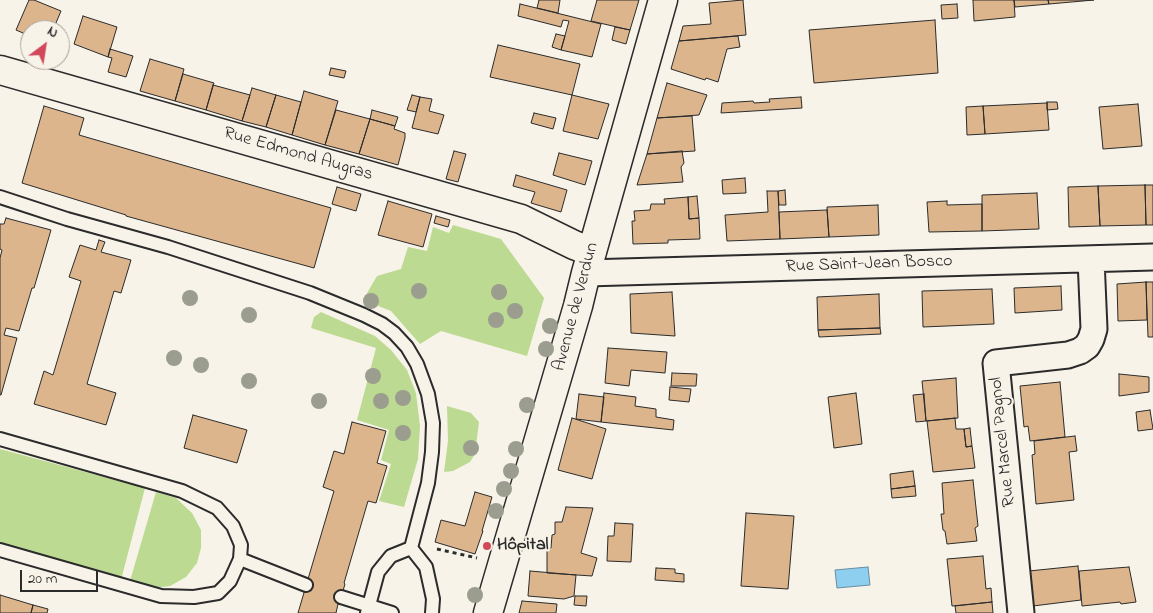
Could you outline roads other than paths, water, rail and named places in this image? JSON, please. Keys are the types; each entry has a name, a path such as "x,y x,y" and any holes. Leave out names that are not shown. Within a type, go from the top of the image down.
{"main road":[{"name":"Avenue de Verdun","path":"488,613 578,306 663,0"},
{"name":"Rue Edmond Augras","path":"0,70 520,219 574,245 589,263"}],"street":[{"name":"Rue Saint-Jean Bosco","path":"589,263 1091,260 1153,257"},
{"name":"Rue Marcel Pagnol","path":"1021,613 996,363 1068,355 1080,351 1087,346 1092,339 1094,329 1091,260"}],"lane":[{"path":"0,197 67,219 168,247 310,293 364,315 382,324 394,333 407,347 417,364 428,394 433,422 428,483 411,548"},
{"path":"0,439 182,491 217,508 233,526 240,545 240,559 230,581 218,593 194,597 161,596 0,550"},
{"path":"368,610 378,572 391,556 411,548"},
{"path":"411,548 426,568 433,599 432,613"},
{"path":"240,559 306,586"},
{"path":"341,597 368,610 392,613"}],"water":[{"path":"868,567 870,585 837,588 835,570"}],"place":[{"name":"Hôpital","path":"487,546"}]}
